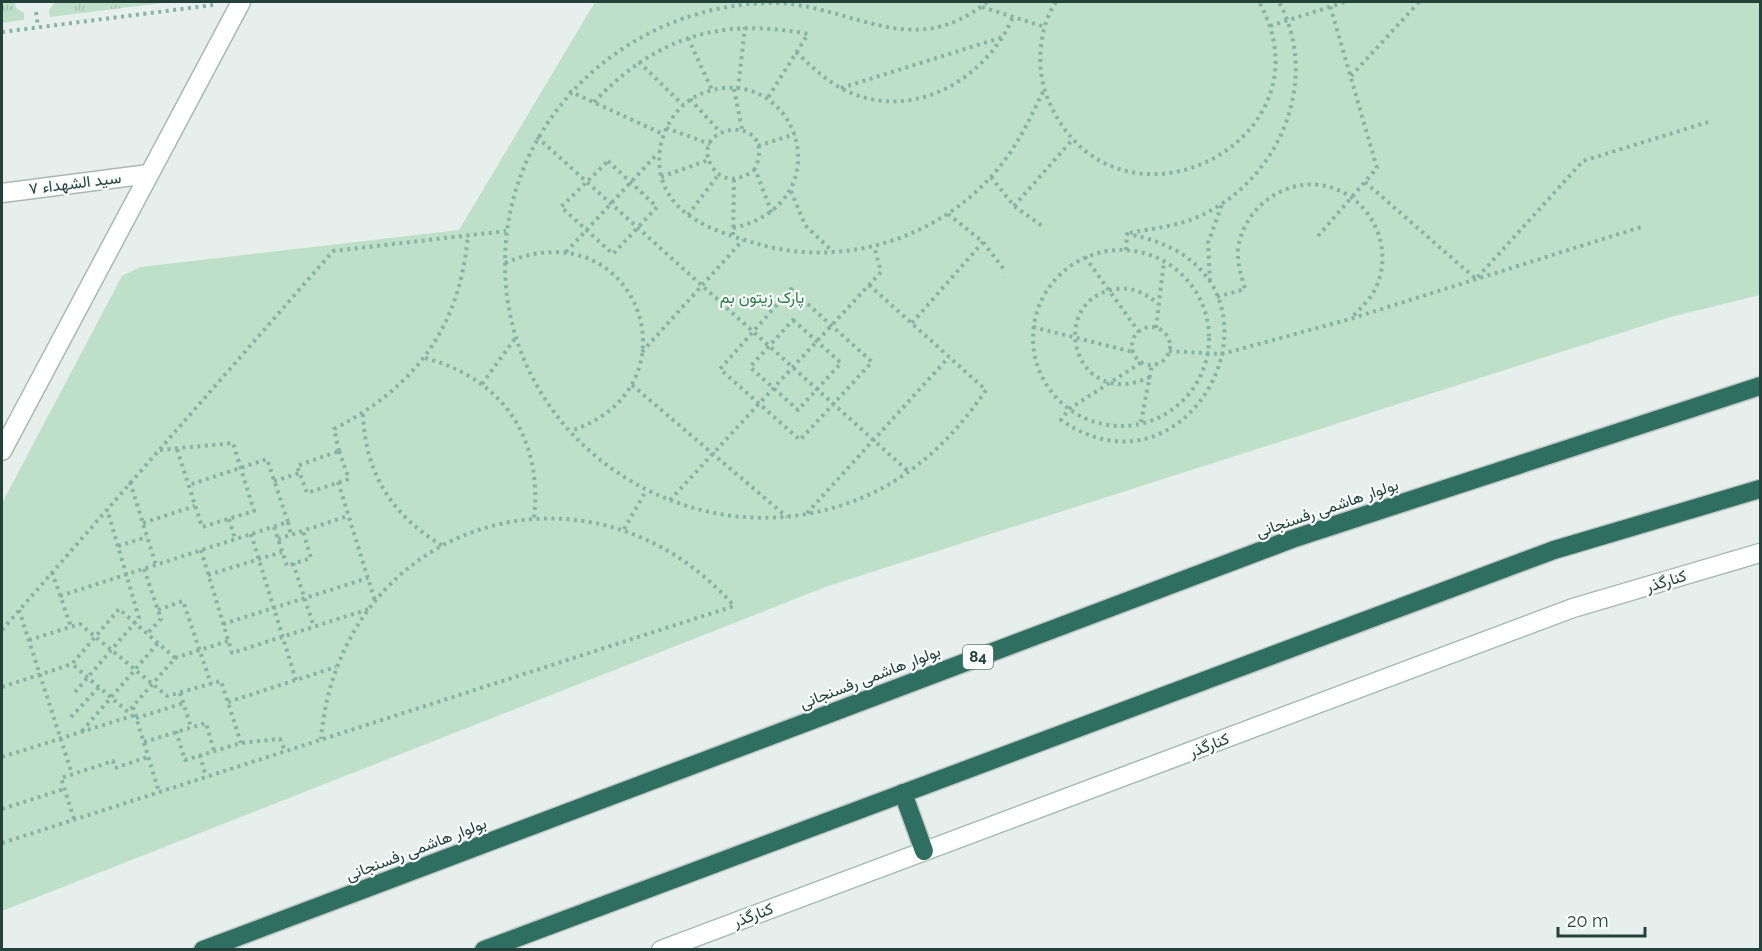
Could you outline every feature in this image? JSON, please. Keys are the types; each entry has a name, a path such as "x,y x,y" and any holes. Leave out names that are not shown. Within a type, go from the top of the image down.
{"highway":[{"name":"بولوار هاشمی رفسنجانی","path":"203,950 1292,539 1761,386"},
{"path":"484,950 1554,550 1761,489"},
{"path":"903,793 924,851"}],"street":[{"path":"2,451 241,2"},
{"name":"سید الشهداء ۷","path":"2,193 149,174"},
{"name":"کنارگذر","path":"661,950 1573,608 1761,553"}],"path":[{"path":"869,285 986,390 965,420 941,446 909,472 852,502 787,517 716,514 646,490 601,461 570,431 539,389 516,337 507,299 506,231 520,172 537,137 569,91 594,66 620,46 679,17 711,8 743,3 778,3 813,7 865,24 903,30 941,25 961,18 987,2"},
{"path":"1056,2 1044,27 1041,48 1044,90 1060,124 1091,155 1112,166 1146,174 1182,172 1205,165 1226,153 1244,137 1258,118 1268,96 1274,73 1274,49 1270,26 1259,2"},
{"path":"1127,234 1201,216 1247,185 1262,168 1286,126 1296,80 1295,56 1287,20 1279,2"},
{"path":"1270,26 1330,4 1345,2"},
{"path":"1350,77 1419,2"},
{"path":"2,32 215,4"},
{"path":"1318,236 1377,168 1330,4"},
{"path":"981,6 1044,27"},
{"path":"36,12 38,27"},
{"path":"796,52 816,72 840,88 880,99 922,97 951,86 978,69 1004,37 1013,17"},
{"path":"594,102 615,80 639,62 688,38 745,27 777,28 808,34 767,99"},
{"path":"741,129 736,88 745,27"},
{"path":"840,88 1004,37"},
{"path":"688,38 712,90"},
{"path":"639,62 683,105"},
{"path":"733,228 754,223 772,213 791,190 799,162 795,134 788,120 767,99 736,88 712,90 690,99 666,128 659,152 661,177 676,204 688,215 743,240 773,248 833,252 874,246 921,229 948,214 991,177 1019,140 1044,90"},
{"path":"569,91 663,134"},
{"path":"690,99 720,132"},
{"path":"1476,279 1582,161 1708,122"},
{"path":"666,128 710,144"},
{"path":"730,128 741,129 752,135 758,146 759,158 755,169 745,177 734,179 718,174 709,160 710,144 720,132 730,128"},
{"path":"758,146 795,134"},
{"path":"537,137 909,472"},
{"path":"1014,206 1073,139"},
{"path":"566,252 659,152"},
{"path":"608,160 631,182 657,207 614,254 561,207 608,160"},
{"path":"661,177 709,160"},
{"path":"755,169 772,213"},
{"path":"688,215 718,174"},
{"path":"991,177 1014,206 1045,228"},
{"path":"733,236 734,179"},
{"path":"1365,182 1476,279"},
{"path":"1217,297 1245,289 1238,267 1238,248 1248,221 1266,200 1282,190 1300,185 1320,185 1338,190 1368,212 1377,228 1383,247 1378,284 1368,301 1350,319"},
{"path":"791,190 805,225 833,252"},
{"path":"1211,286 1207,268 1208,243 1222,204"},
{"path":"948,214 983,242 1006,272"},
{"path":"1169,351 1222,354 1350,319 1641,227"},
{"path":"2,630 333,251 506,231"},
{"path":"1126,250 1127,234"},
{"path":"1127,234 1150,238 1172,247 1190,260 1211,286 1217,297 1223,319 1222,354 1212,387 1199,405 1181,421 1161,432 1139,439 1115,440 1092,436 1061,420 1069,409 1142,363"},
{"path":"339,451 297,466 307,493 349,479 334,429 363,414 386,398 425,358 439,336 460,287 468,235"},
{"path":"642,352 743,240"},
{"path":"912,323 983,242"},
{"path":"670,500 881,272 874,246"},
{"path":"505,263 545,250 566,252 599,263 625,287 640,318 642,352 632,385 621,401 606,415 589,425 570,431"},
{"path":"1126,250 1146,253 1164,261 1191,284 1201,300 1207,317 1207,353 1195,385 1184,398 1164,413 1141,423 1111,425 1082,417 1069,409 1052,393 1040,373 1035,358 1033,327 1037,310 1050,286 1069,267 1084,257 1105,251 1126,250"},
{"path":"1084,257 1139,332"},
{"path":"1156,328 1164,261"},
{"path":"791,289 831,326 872,362 800,440 720,369 791,289"},
{"path":"1150,377 1137,383 1109,383 1088,370 1081,361 1074,337 1076,325 1088,303 1109,290 1136,290 1158,304"},
{"path":"793,320 816,342 841,363 798,410 750,367 793,320"},
{"path":"1033,327 1133,351 1142,363 1152,365 1160,363 1169,351 1168,336 1156,328 1139,332 1135,337 1133,351"},
{"path":"482,384 516,337"},
{"path":"807,513 949,357"},
{"path":"425,358 455,368 482,384 512,415 523,434 535,475 534,519"},
{"path":"1141,423 1152,365"},
{"path":"632,385 787,517"},
{"path":"363,414 368,454 383,491 409,523 443,546"},
{"path":"158,451 233,443 254,511 202,527 177,449"},
{"path":"189,485 267,459 291,535"},
{"path":"274,481 300,472"},
{"path":"130,482 156,565"},
{"path":"338,482 375,600"},
{"path":"624,529 646,490"},
{"path":"143,523 195,506"},
{"path":"75,692 139,618 107,509"},
{"path":"278,539 348,516"},
{"path":"229,519 235,539"},
{"path":"2,843 734,606 716,585 673,552 624,529 584,520 534,519 487,527 443,546 410,567 375,600 350,637 336,667 324,715 321,739"},
{"path":"60,596 288,522"},
{"path":"274,527 287,566 311,558 303,531"},
{"path":"251,534 296,680"},
{"path":"118,546 147,537"},
{"path":"201,550 232,653 369,609"},
{"path":"208,575 282,552"},
{"path":"293,563 314,627"},
{"path":"144,568 161,619 147,634"},
{"path":"52,572 71,627"},
{"path":"223,624 368,578"},
{"path":"158,610 183,602 211,684"},
{"path":"2,687 72,664 119,609 175,658"},
{"path":"19,610 72,774"},
{"path":"29,640 80,624 167,696 221,681 241,742"},
{"path":"72,664 128,712 175,658 228,641"},
{"path":"82,731 158,643"},
{"path":"228,702 336,667"},
{"path":"71,717 99,687"},
{"path":"180,693 191,727"},
{"path":"2,757 82,731 184,704"},
{"path":"133,706 159,792"},
{"path":"144,742 206,723 214,751"},
{"path":"176,731 185,760 241,742 280,739 285,751"},
{"path":"200,755 206,777"},
{"path":"74,819 61,778 113,761 115,768 148,758"},
{"path":"2,809 64,789"}],"green space":[{"path":"2,2 15,2 16,8 24,13 24,20 2,23"},
{"path":"55,2 171,2 50,17 49,10"},
{"name":"پارک زیتون بم","path":"595,2 1760,2 1760,295 1674,316 828,586 2,911 2,503 122,276 140,267 459,230"}]}
